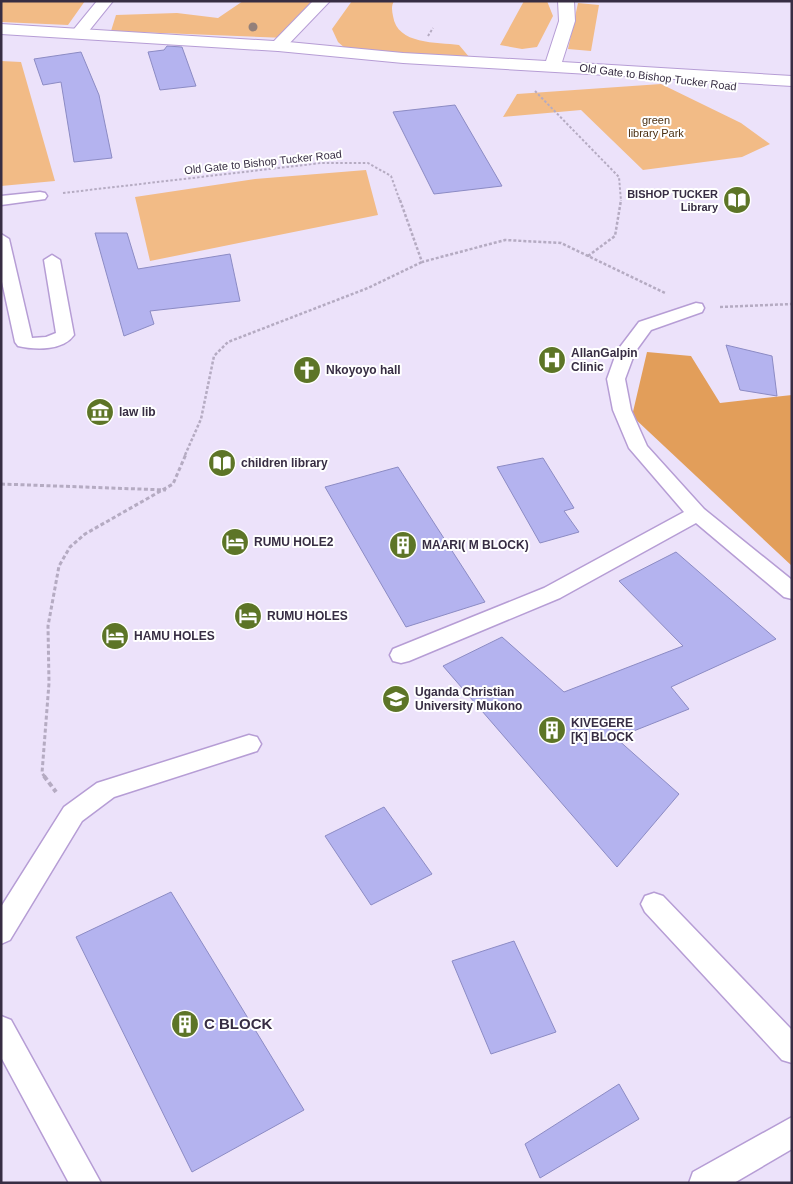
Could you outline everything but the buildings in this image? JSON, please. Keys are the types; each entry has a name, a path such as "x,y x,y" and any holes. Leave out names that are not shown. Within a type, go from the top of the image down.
{"street":[{"path":"78,34 105,1"},
{"path":"278,46 322,1"},
{"path":"552,66 567,21 566,1"},
{"path":"1,29 278,46 403,58 792,81"}],"lane":[{"path":"1,201 40,196"},
{"path":"1,239 24,342 58,340 64,335 52,260"},
{"path":"696,308 645,326 626,351 616,379 622,410 638,448 697,514 792,592"},
{"path":"401,655 552,593 697,514"},
{"path":"1,932 46,855 73,814 106,790 249,744"},
{"path":"654,904 792,1050"},
{"path":"1,1029 86,1183"},
{"path":"704,1183 792,1132"}],"path":[{"path":"73,814 42,774 49,683 48,626 59,566 70,548 85,534 166,490 173,484 201,419 214,356 219,349 228,342 368,288 422,262 505,240 561,243 588,256 615,236 621,207 619,177 542,97 528,88"},
{"name":"Old Gate to Bishop Tucker Road","path":"40,196 321,163 368,162 391,176 422,262"},
{"path":"1,484 166,490"}],"green space":[{"path":"1,1 85,1 68,25 1,22"},
{"path":"243,1 316,1 286,38 111,31 116,15 177,13 218,18"},
{"path":"352,1 394,1 392,7 393,16 396,25 402,32 419,40 459,45 470,58 346,49 338,42 332,29"},
{"path":"524,1 547,1 553,16 537,47 522,49 500,45"},
{"path":"578,3 599,5 591,51 568,49"},
{"path":"1,61 21,62 55,181 1,186"},
{"name":"green library Park","path":"661,84 741,123 770,144 742,157 643,170 581,110 503,117 517,94"},
{"path":"366,170 378,215 150,261 135,197 255,179"}],"shaded area":[{"path":"647,352 691,356 720,403 792,395 792,566 632,416"}],"place":[{"name":"BISHOP TUCKER Library","path":"737,200"},
{"name":"AllanGalpin Clinic","path":"552,360"},
{"name":"Nkoyoyo hall","path":"307,370"},
{"name":"law lib","path":"100,412"},
{"name":"children library","path":"222,463"},
{"name":"RUMU HOLE2","path":"235,542"},
{"name":"MAARI( M BLOCK)","path":"403,545"},
{"name":"RUMU HOLES","path":"248,616"},
{"name":"HAMU HOLES","path":"115,636"},
{"name":"Uganda Christian University Mukono","path":"396,699"},
{"name":"KIVEGERE [K] BLOCK","path":"552,730"},
{"name":"C BLOCK","path":"185,1024"}]}
